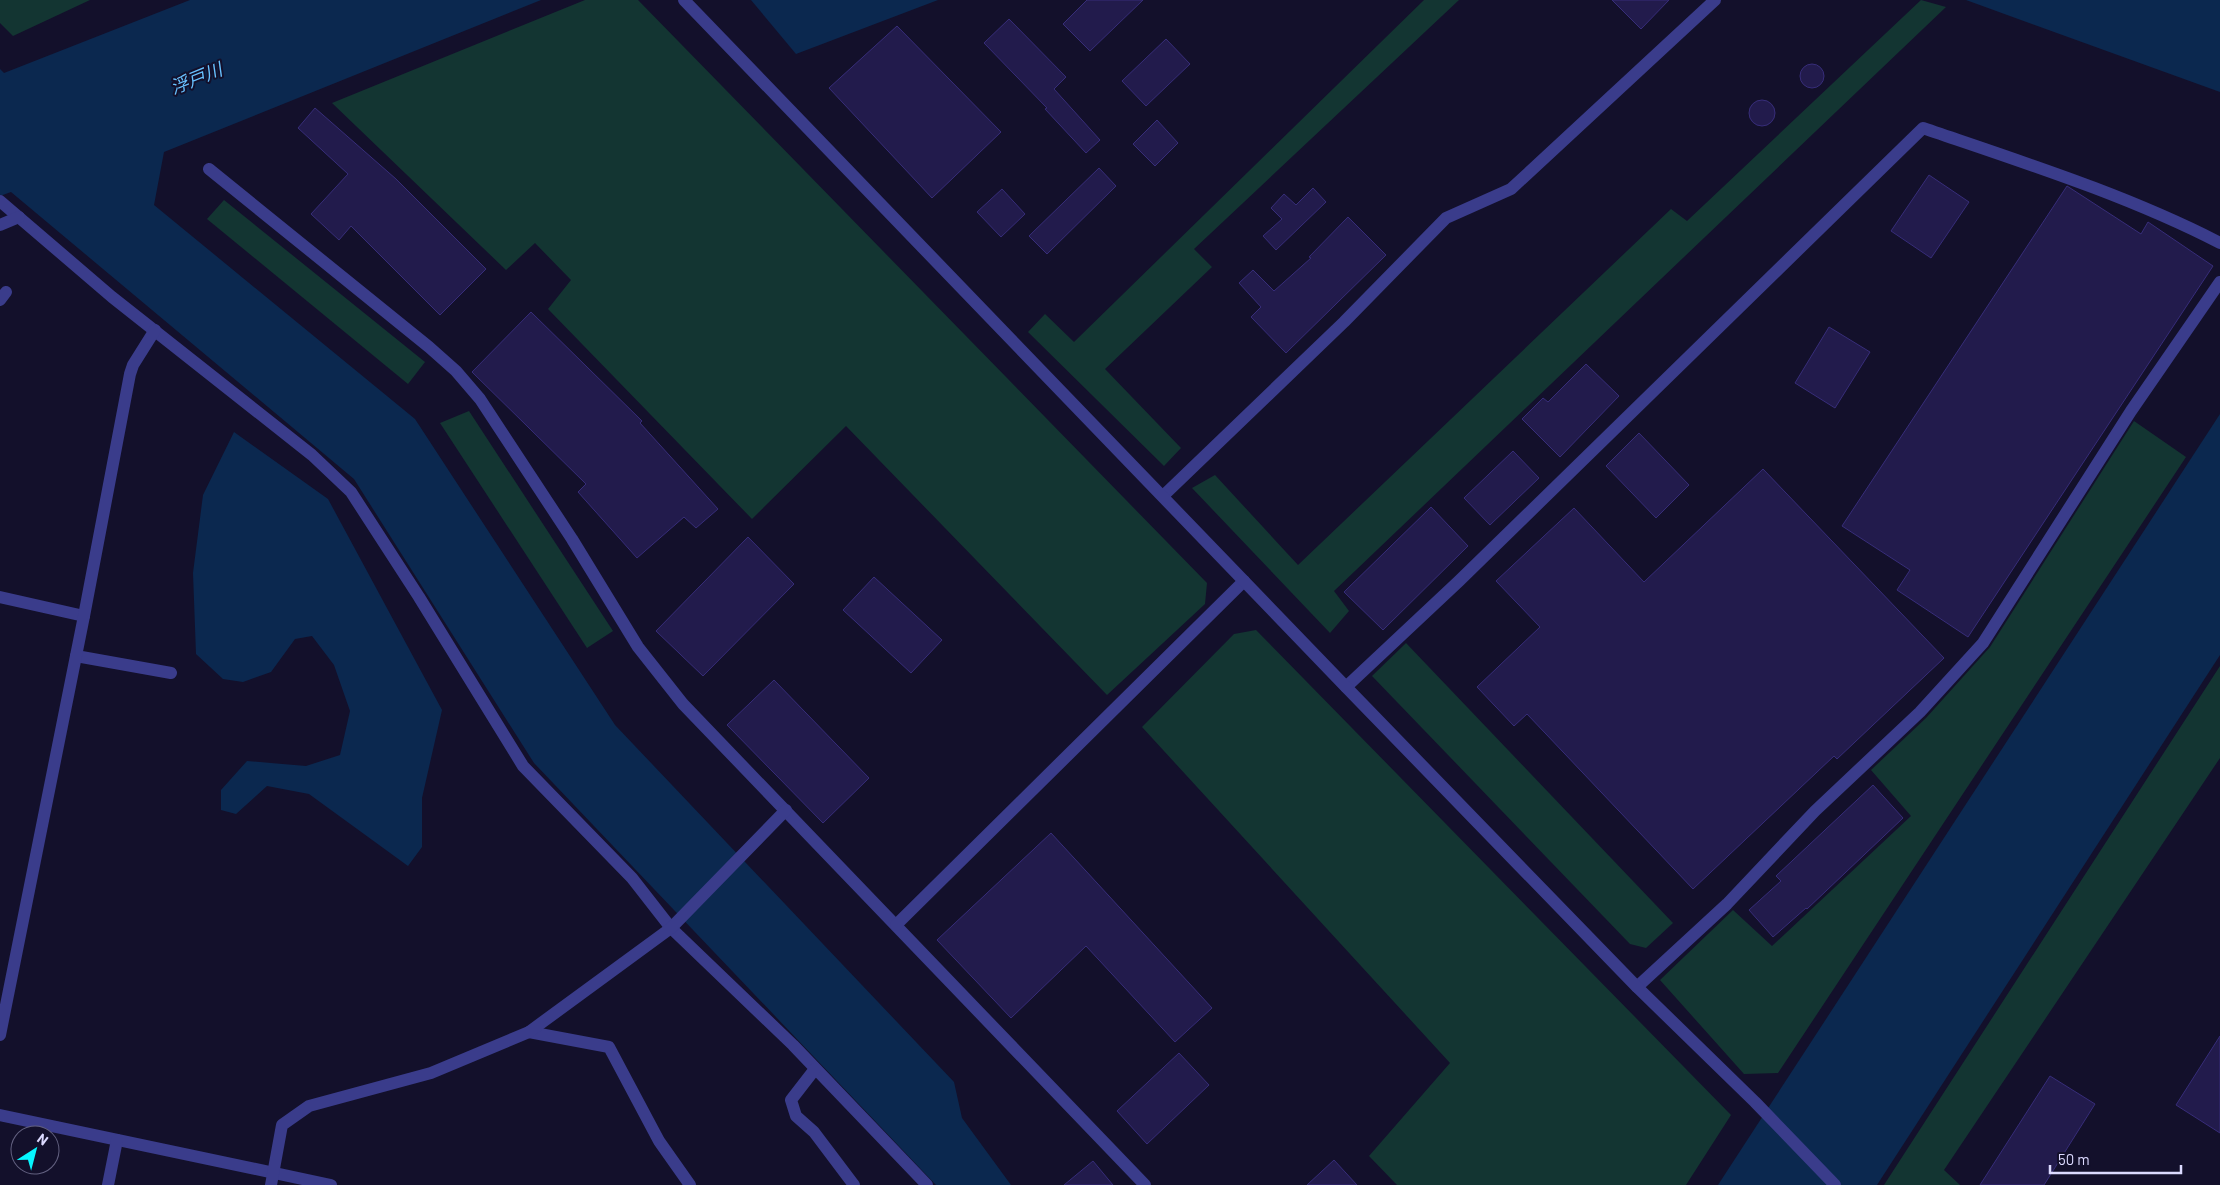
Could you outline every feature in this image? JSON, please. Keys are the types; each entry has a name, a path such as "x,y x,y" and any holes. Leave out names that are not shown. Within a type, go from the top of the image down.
{"street":[{"path":"684,0 1637,987 1755,1102 1835,1185"},
{"path":"1163,496 1344,322 1446,218 1510,189 1715,0"},
{"path":"1346,687 1459,581 1923,128 2057,174 2190,228 2220,243"},
{"path":"208,169 429,347 456,371 480,399 567,531 638,648 683,704 1146,1185"},
{"path":"0,201 155,330 312,455 351,492 419,597 523,766 632,878 671,928 815,1069 927,1185"},
{"path":"0,225 19,217"},
{"path":"1637,987 1727,904 1815,810 1920,712 1983,643 2131,411 2220,282"},
{"path":"0,1035 84,616 130,374 133,365 155,330"},
{"path":"896,925 1244,581"},
{"path":"0,597 84,616"},
{"path":"76,656 172,673"},
{"path":"270,1185 282,1125 310,1106 432,1073 529,1032 671,928 786,810"},
{"path":"529,1032 609,1047 659,1141 690,1185"},
{"path":"815,1069 791,1100 796,1116 814,1132 854,1185"},
{"path":"0,1115 330,1185"},
{"path":"108,1185 117,1140"}],"green space":[{"path":"0,0 90,0 13,36 0,23"},
{"path":"585,0 638,0 1207,583 1205,604 1107,695 846,426 752,519 548,309 571,280 535,243 506,270 332,103"},
{"path":"1424,0 1459,0 1194,249 1212,267 1105,369 1181,448 1164,466 1028,332 1045,314 1074,342"},
{"path":"1921,0 1946,7 1334,591 1349,611 1330,633 1192,488 1215,475 1298,565 1671,209 1687,221"},
{"path":"224,200 425,362 408,384 207,219"},
{"path":"469,411 613,631 587,648 440,423"},
{"path":"2134,421 2186,457 1778,1073 1744,1074 1660,980 1733,910 1772,946 1911,816 1871,770 1926,718 1990,647"},
{"path":"1256,630 1731,1115 1686,1185 1397,1185 1369,1156 1450,1063 1142,727 1234,634"},
{"path":"1406,643 1673,923 1646,948 1630,944 1372,676"},
{"path":"2220,666 2220,758 1944,1170 1960,1185 1884,1185"}],"water":[{"name":"浮戸川","path":"190,0 541,0 164,152 154,205 415,419 615,725 954,1082 962,1118 1011,1185 936,1185 534,763 354,479 11,192 0,196 0,69 4,73"},
{"path":"751,0 938,0 796,54"},
{"path":"1966,0 2220,0 2220,92"},
{"path":"2220,414 2220,655 1877,1185 1718,1185"},
{"path":"234,432 328,499 442,710 422,798 422,847 408,866 309,794 267,786 236,814 221,810 221,790 247,761 306,766 340,755 350,711 334,665 312,636 295,639 271,672 243,682 223,679 196,654 193,573 203,495"}],"building":[{"path":"1087,0 1143,0 1090,51 1063,24"},
{"path":"1612,0 1669,0 1641,29"},
{"path":"1009,19 1066,77 1054,89 1100,140 1086,153 1045,109 1047,108 984,43"},
{"path":"897,26 1001,132 932,198 829,88"},
{"path":"1166,39 1190,64 1146,106 1122,81"},
{"path":"1812,64 1817,65 1823,71 1823,81 1817,87 1812,88 1807,87 1801,81 1800,76 1801,71 1807,65"},
{"path":"1762,100 1771,104 1775,113 1771,122 1762,126 1753,122 1749,113 1753,104"},
{"path":"315,108 396,179 486,269 440,315 351,226 339,240 311,214 348,174 298,128"},
{"path":"1157,120 1178,143 1155,166 1133,144"},
{"path":"1099,168 1116,186 1047,254 1029,236"},
{"path":"1929,175 1969,202 1931,258 1891,231"},
{"path":"2067,186 2141,234 2148,222 2213,266 1968,637 1897,590 1910,570 1842,526"},
{"path":"1313,188 1326,202 1276,250 1263,236 1282,219 1271,208 1284,194 1296,205"},
{"path":"1002,189 1025,214 1001,237 977,212"},
{"path":"1348,217 1386,255 1286,353 1251,317 1261,307 1239,283 1253,270 1274,291 1311,258 1309,257"},
{"path":"531,312 642,421 640,423 718,509 696,528 684,517 637,558 578,492 586,484 472,372"},
{"path":"1829,327 1870,352 1835,408 1795,383"},
{"path":"1586,364 1619,396 1560,457 1522,419 1543,398 1548,402"},
{"path":"1639,433 1689,485 1656,518 1606,466"},
{"path":"1513,451 1539,478 1490,525 1464,498"},
{"path":"1763,469 1944,658 1837,759 1834,756 1693,889 1527,714 1514,726 1477,687 1540,627 1496,581 1574,508 1644,582"},
{"path":"1431,507 1468,546 1383,630 1344,592"},
{"path":"748,537 794,584 703,676 656,631"},
{"path":"874,577 942,640 911,673 843,610"},
{"path":"774,680 869,778 823,823 727,725"},
{"path":"1873,785 1903,818 1807,909 1773,937 1749,910 1781,881 1776,876"},
{"path":"1051,833 1212,1008 1175,1042 1086,946 1011,1018 937,940"},
{"path":"2220,1036 2220,1133 2176,1105"},
{"path":"1179,1053 1209,1085 1147,1144 1117,1111"},
{"path":"2050,1076 2095,1104 2044,1185 1980,1185"},
{"path":"1334,1160 1357,1185 1307,1185"},
{"path":"1093,1161 1113,1185 1064,1185"}]}
